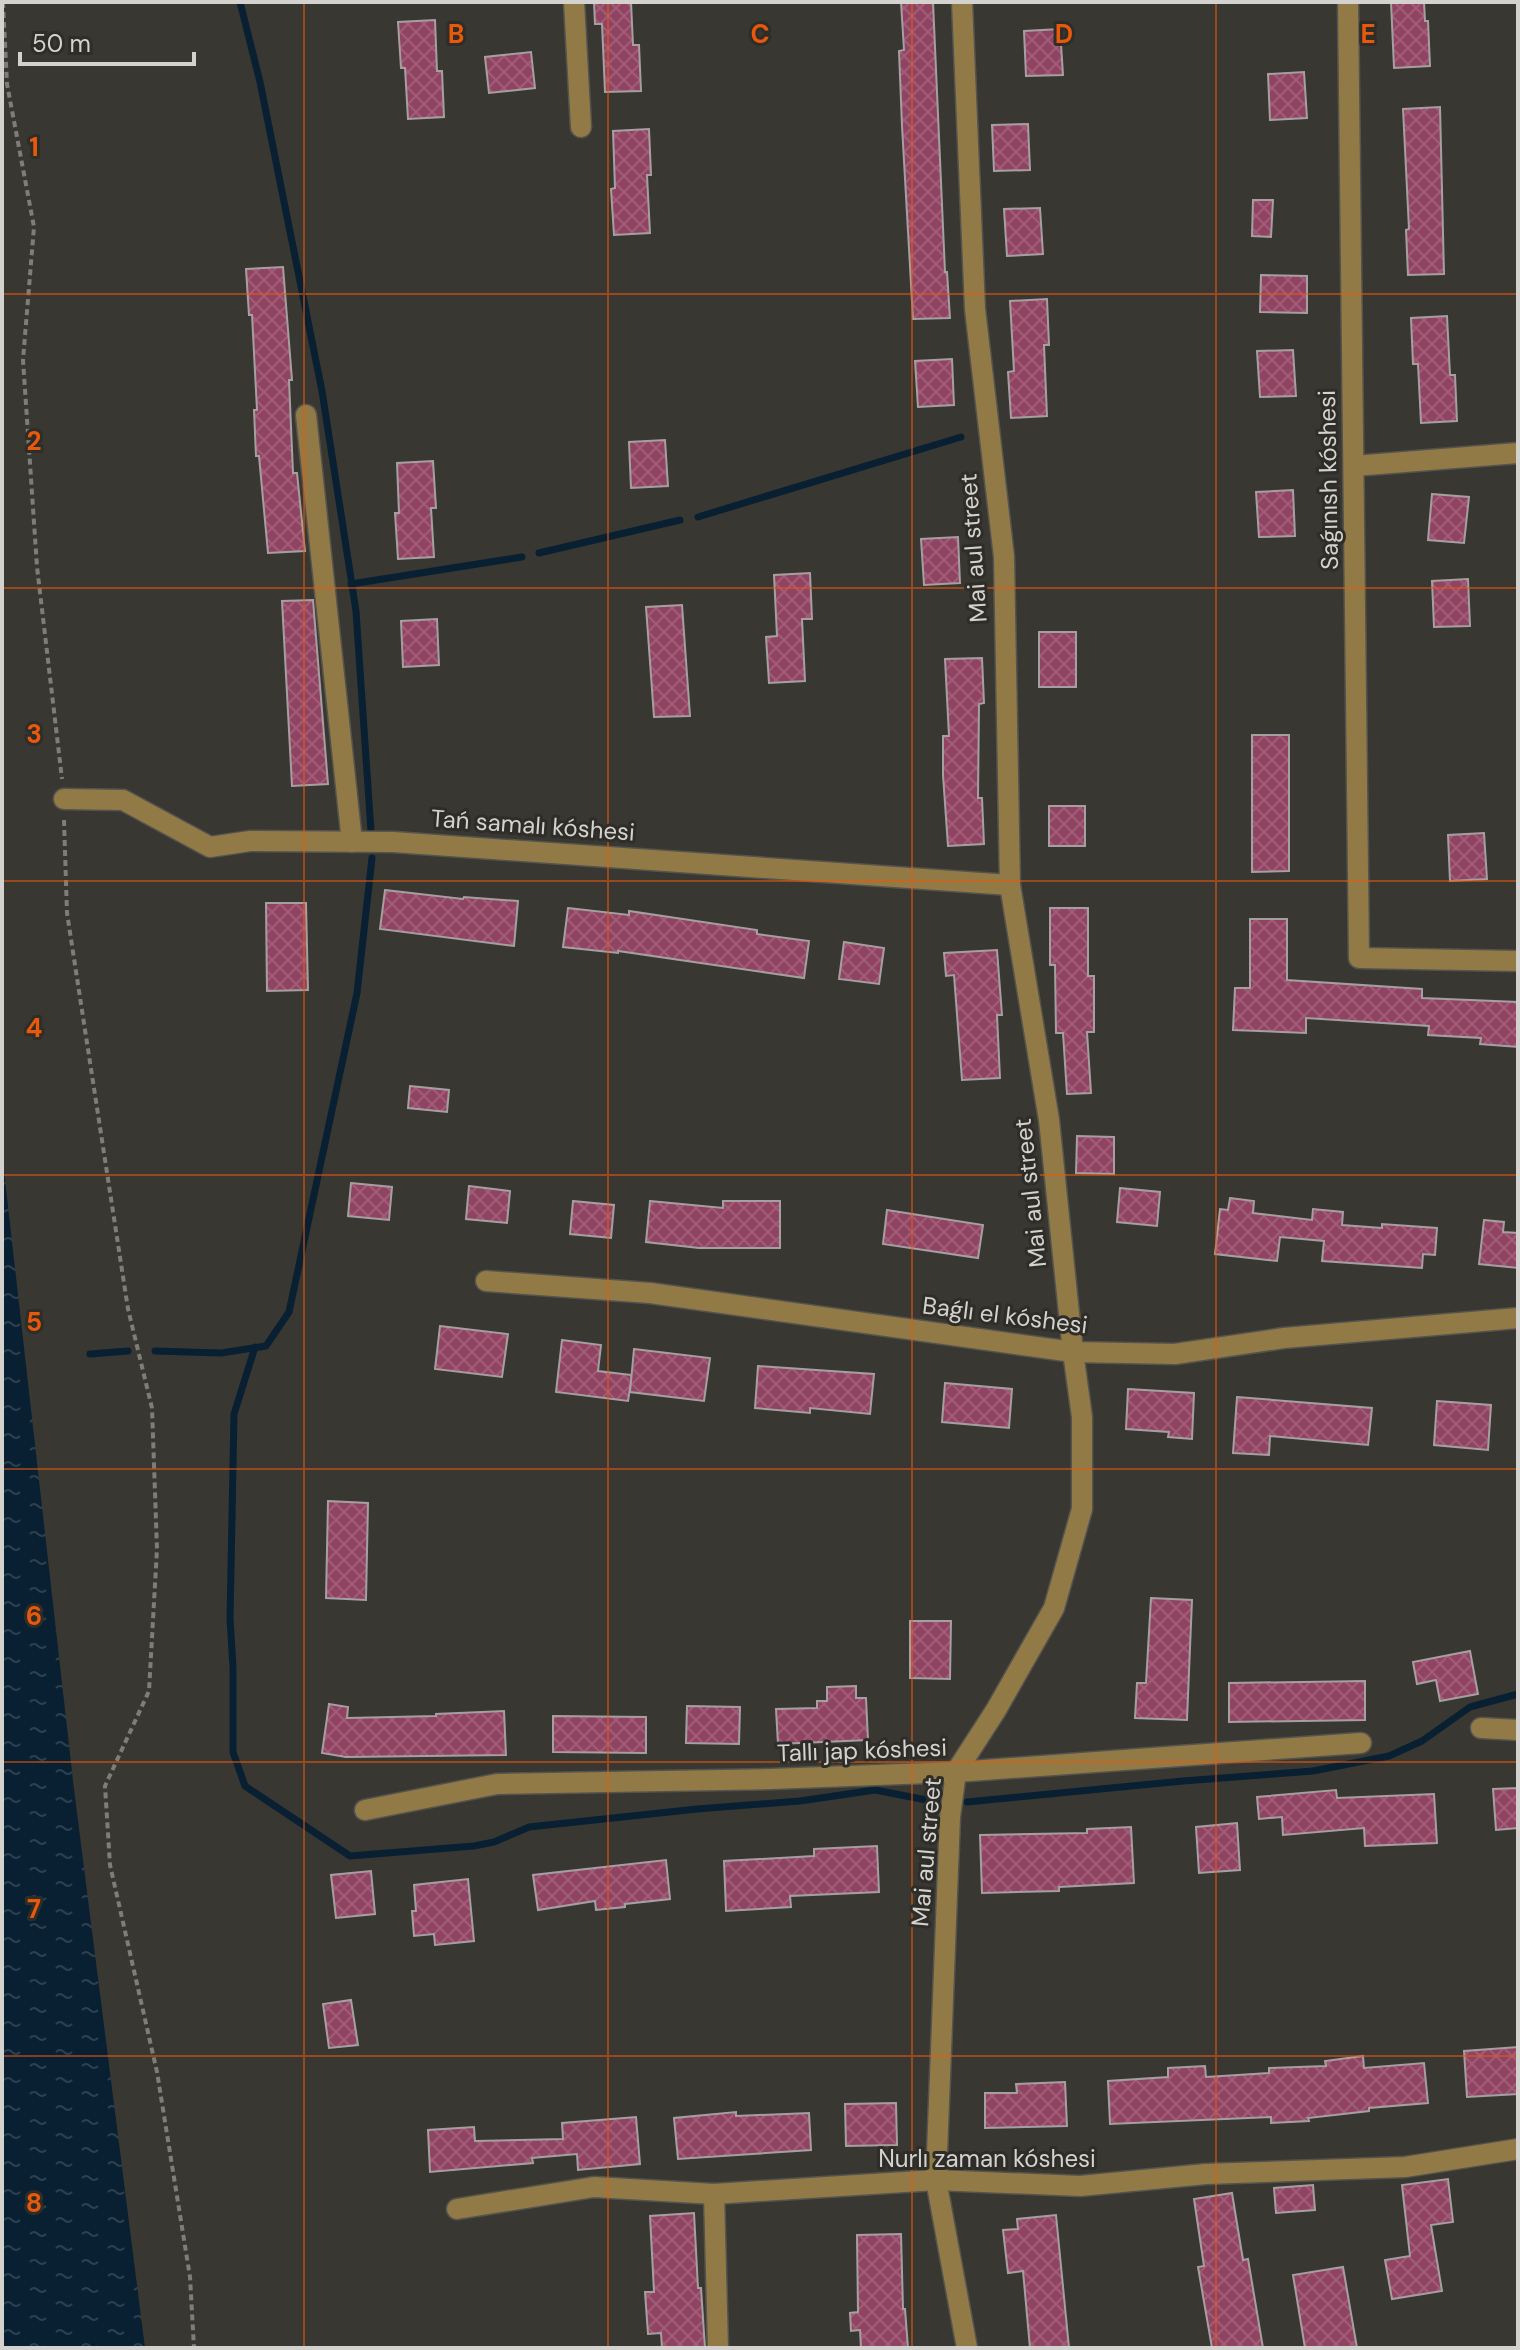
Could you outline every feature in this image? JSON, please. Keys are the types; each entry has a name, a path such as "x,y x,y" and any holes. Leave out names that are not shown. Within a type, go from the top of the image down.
{"street":[{"path":"574,2 581,127"},
{"name":"Mai aul street","path":"962,2 975,309 1004,557 1010,885 1049,1120 1082,1417 1082,1509 1054,1608 996,1710 956,1772 950,1817 936,2180 967,2348"},
{"name":"Saǵınısh kóshesi","path":"1348,2 1359,958 1518,961"},
{"path":"306,415 352,842"},
{"path":"1354,466 1518,453"},
{"name":"Tań samalı kóshesi","path":"64,799 123,800 210,847 250,841 424,844 1010,885"},
{"name":"Baǵlı el kóshesi","path":"486,1281 650,1293 1073,1352 1175,1354 1284,1338 1518,1318"},
{"path":"1481,1728 1518,1730"},
{"name":"Tallı jap kóshesi","path":"365,1810 497,1784 956,1772 1361,1743"},
{"name":"Nurlı zaman kóshesi","path":"457,2209 594,2187 714,2194 936,2180 1080,2186 1206,2174 1405,2167 1518,2149"},
{"path":"714,2194 718,2348"}],"path":[{"path":"3,2 7,84 34,227 23,360 37,567 64,799 67,913 128,1309 152,1408 157,1549 149,1691 105,1786 110,1865 157,2072 190,2277 194,2348"}],"water":[{"path":"2,1153 74,1789 145,2348 2,2348"}],"building":[{"path":"594,2 631,2 633,45 639,45 641,91 605,92 602,24 595,24"},
{"path":"901,2 933,2 945,272 950,318 913,319 899,51 904,50"},
{"path":"1391,2 1424,2 1430,66 1394,68"},
{"path":"435,20 437,71 442,71 444,117 408,119 398,22"},
{"path":"1060,29 1063,75 1026,76 1024,31"},
{"path":"531,52 535,88 489,93 485,57"},
{"path":"1304,72 1307,118 1270,120 1268,74"},
{"path":"1440,107 1444,274 1408,275 1403,109"},
{"path":"1028,124 1030,170 994,171 992,125"},
{"path":"649,129 651,175 647,175 650,233 614,235 611,189 615,188 613,131"},
{"path":"1253,200 1273,200 1271,237 1252,236"},
{"path":"1040,208 1043,254 1007,256 1004,209"},
{"path":"283,267 292,380 289,380 293,473 297,473 305,551 268,553 259,456 256,456 252,315 249,315 246,269"},
{"path":"1261,275 1307,276 1307,313 1260,312"},
{"path":"1047,299 1049,345 1044,345 1047,416 1011,418 1008,372 1014,371 1010,301"},
{"path":"1447,316 1450,375 1455,375 1457,421 1421,423 1418,364 1413,364 1411,318"},
{"path":"1293,350 1296,396 1260,397 1257,351"},
{"path":"952,359 954,405 918,407 915,361"},
{"path":"665,440 668,486 631,488 629,442"},
{"path":"433,461 436,508 431,508 434,557 398,559 395,513 399,513 397,463"},
{"path":"1293,490 1295,536 1259,537 1256,492"},
{"path":"1432,494 1469,497 1464,543 1428,540"},
{"path":"958,537 960,583 924,585 921,539"},
{"path":"810,573 812,619 802,619 805,681 769,683 766,637 777,636 774,575"},
{"path":"1468,579 1470,626 1434,627 1432,581"},
{"path":"313,600 328,784 292,786 282,601"},
{"path":"682,605 690,716 654,717 646,607"},
{"path":"437,619 439,665 403,667 401,621"},
{"path":"1039,632 1076,632 1076,687 1039,687"},
{"path":"982,658 984,703 979,704 978,798 982,798 984,844 948,846 943,775 943,736 949,736 945,659"},
{"path":"1252,735 1289,735 1289,871 1252,872"},
{"path":"1049,806 1085,806 1085,846 1049,846"},
{"path":"1484,833 1487,879 1450,881 1448,835"},
{"path":"385,890 463,899 518,901 514,946 380,929"},
{"path":"266,903 306,903 308,990 267,991"},
{"path":"568,908 629,915 629,911 809,941 804,978 618,951 563,947"},
{"path":"1050,908 1088,908 1088,976 1094,976 1094,1032 1087,1032 1091,1093 1067,1094 1063,1033 1056,1033 1055,965 1050,965"},
{"path":"1250,919 1287,919 1287,980 1422,989 1422,998 1518,1002 1518,1047 1480,1044 1481,1038 1428,1035 1429,1026 1306,1018 1306,1033 1233,1030 1235,988 1250,988"},
{"path":"844,942 884,948 879,984 839,979"},
{"path":"997,950 1002,1015 997,1015 1000,1078 962,1080 954,975 946,976 944,953"},
{"path":"410,1086 449,1090 447,1112 408,1108"},
{"path":"1077,1136 1114,1137 1114,1174 1076,1173"},
{"path":"351,1183 392,1187 389,1220 348,1216"},
{"path":"469,1186 510,1191 507,1223 466,1219"},
{"path":"1120,1188 1160,1192 1157,1226 1117,1222"},
{"path":"1230,1198 1254,1201 1253,1213 1312,1220 1313,1209 1343,1212 1342,1225 1437,1228 1435,1255 1423,1254 1422,1268 1322,1261 1324,1241 1280,1237 1277,1261 1215,1254 1220,1209 1228,1210"},
{"path":"573,1201 614,1205 611,1238 570,1234"},
{"path":"650,1201 723,1208 723,1201 780,1201 780,1248 699,1248 646,1242"},
{"path":"887,1210 983,1225 978,1258 883,1244"},
{"path":"1484,1220 1504,1222 1503,1232 1518,1233 1518,1268 1479,1264"},
{"path":"440,1326 508,1334 502,1377 435,1369"},
{"path":"562,1340 601,1345 598,1371 632,1375 628,1401 556,1392"},
{"path":"634,1349 710,1358 704,1401 630,1392"},
{"path":"758,1366 874,1374 870,1414 810,1408 810,1413 755,1408"},
{"path":"945,1383 1012,1389 1009,1428 942,1422"},
{"path":"1128,1389 1194,1393 1192,1439 1168,1437 1169,1432 1126,1429"},
{"path":"1237,1397 1372,1408 1368,1445 1270,1436 1269,1455 1233,1453"},
{"path":"1437,1401 1491,1405 1488,1450 1434,1445"},
{"path":"328,1501 368,1503 366,1600 326,1598"},
{"path":"1151,1598 1192,1600 1187,1720 1135,1718 1137,1683 1146,1683"},
{"path":"910,1621 951,1621 950,1679 910,1678"},
{"path":"1470,1651 1478,1694 1440,1701 1436,1680 1417,1684 1413,1662"},
{"path":"1365,1681 1365,1720 1229,1722 1229,1683"},
{"path":"856,1686 856,1698 866,1698 868,1740 778,1744 776,1709 817,1708 817,1701 827,1701 827,1687"},
{"path":"329,1704 348,1707 347,1718 504,1711 506,1755 346,1757 322,1753"},
{"path":"687,1706 740,1707 739,1744 686,1743"},
{"path":"553,1716 646,1717 646,1753 553,1752"},
{"path":"1518,1788 1518,1828 1496,1830 1493,1789"},
{"path":"1336,1790 1337,1798 1434,1794 1437,1843 1365,1846 1364,1828 1283,1835 1282,1817 1259,1819 1257,1797"},
{"path":"1237,1823 1240,1870 1199,1873 1196,1827"},
{"path":"1131,1827 1134,1883 1059,1887 1059,1891 982,1893 980,1835 1087,1833 1087,1829"},
{"path":"877,1846 879,1892 790,1896 791,1907 726,1911 724,1861 814,1856 814,1849"},
{"path":"666,1860 670,1899 596,1910 595,1901 538,1910 533,1875"},
{"path":"371,1871 375,1914 336,1918 331,1875"},
{"path":"468,1879 474,1941 435,1945 434,1934 414,1936 414,1885"},
{"path":"351,2000 358,2045 329,2048 323,2004"},
{"path":"1518,2047 1518,2094 1467,2097 1464,2051"},
{"path":"1363,2056 1364,2068 1424,2063 1428,2103 1369,2108 1369,2111 1308,2118 1309,2121 1271,2123 1271,2117 1110,2124 1108,2081 1168,2077 1168,2068 1205,2066 1206,2077 1269,2073 1269,2068 1326,2066 1325,2061"},
{"path":"1065,2082 1067,2126 985,2128 985,2093 1017,2093 1016,2084"},
{"path":"896,2103 897,2145 846,2146 845,2104"},
{"path":"736,2112 736,2116 809,2113 811,2150 678,2159 674,2118"},
{"path":"636,2117 640,2164 578,2170 577,2154 532,2158 533,2163 430,2172 428,2130 474,2127 475,2141 563,2139 562,2123"},
{"path":"1448,2179 1453,2222 1431,2225 1442,2291 1392,2299 1385,2260 1410,2256 1402,2185"},
{"path":"1313,2185 1315,2210 1276,2213 1274,2188"},
{"path":"1232,2193 1243,2260 1248,2259 1263,2348 1212,2348 1198,2267 1204,2266 1194,2199"},
{"path":"694,2213 705,2348 662,2348 661,2333 648,2334 645,2292 654,2292 650,2216"},
{"path":"1056,2215 1069,2348 1030,2348 1023,2271 1008,2273 1003,2230 1018,2229 1017,2219"},
{"path":"901,2234 903,2309 908,2348 861,2348 860,2330 851,2331 850,2313 858,2312 857,2235"},
{"path":"1343,2267 1357,2348 1305,2348 1293,2275"}],"waterway":[{"path":"240,2 260,82 322,391 356,611 371,831"},
{"path":"698,517 961,437"},
{"path":"539,553 680,520"},
{"path":"351,584 522,557"},
{"path":"155,1351 221,1353 266,1346 289,1312 357,993 372,858"},
{"path":"255,1347 234,1414 230,1619 233,1752 245,1786 350,1856 474,1846 494,1842 529,1827 800,1801 875,1790 937,1802"},
{"path":"90,1354 128,1351"},
{"path":"967,1802 1313,1771 1389,1756 1422,1741 1470,1707 1518,1694"}]}
